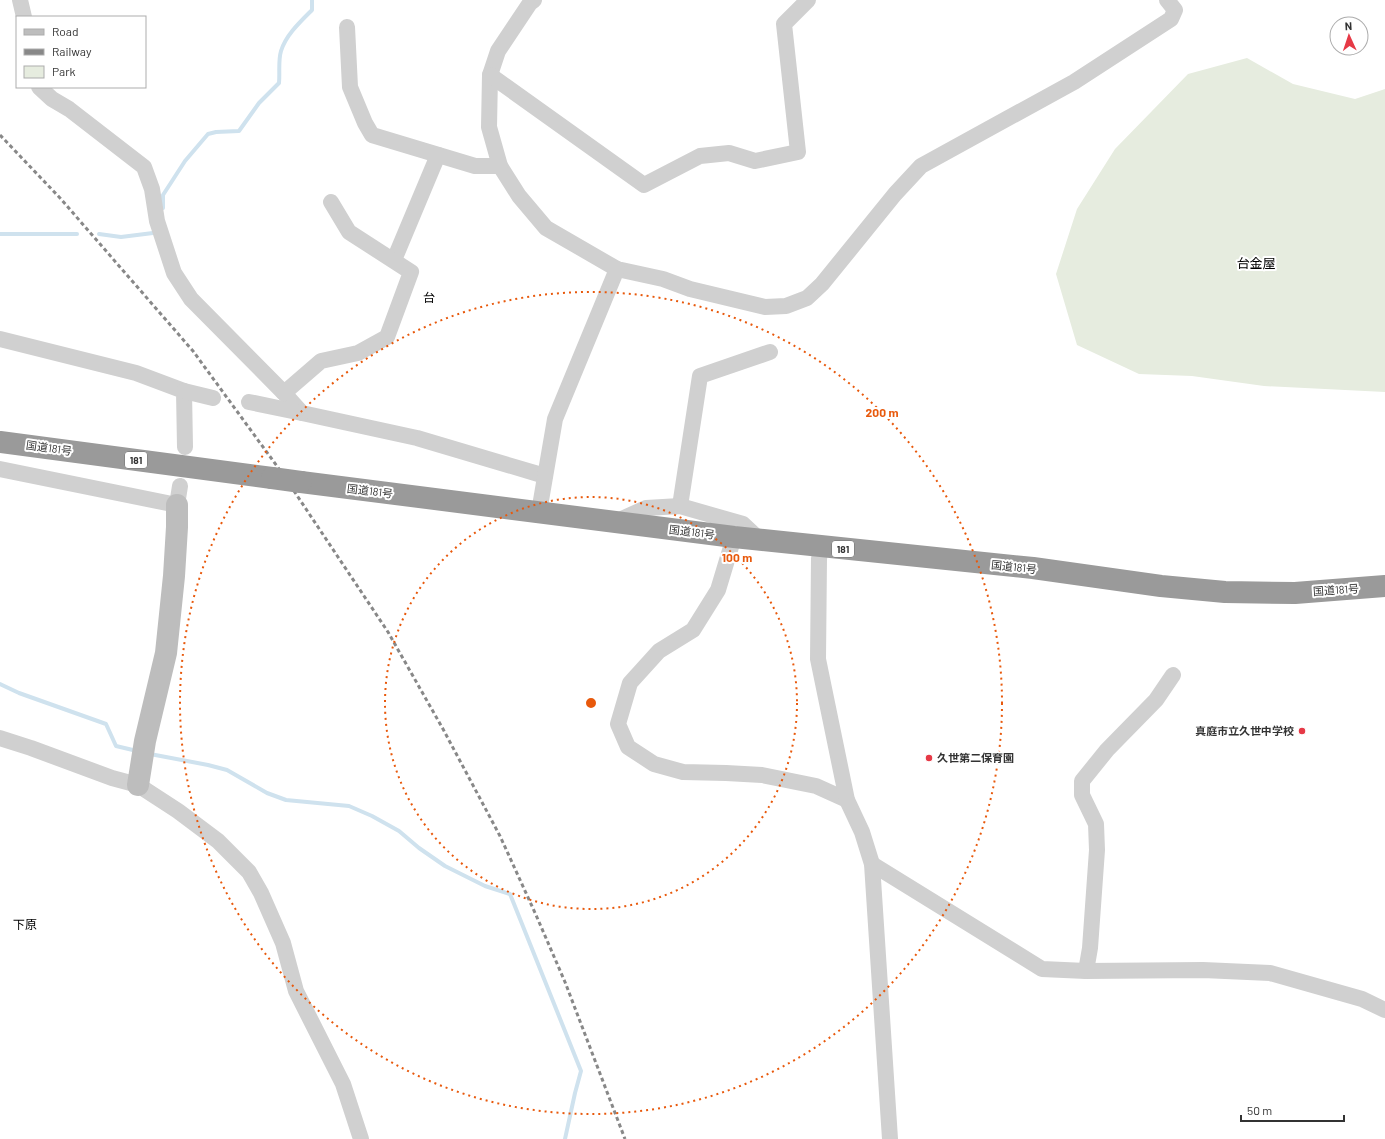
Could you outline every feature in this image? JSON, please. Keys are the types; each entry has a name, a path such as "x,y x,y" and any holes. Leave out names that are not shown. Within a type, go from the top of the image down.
{"highway":[{"name":"国道181号","path":"0,442 734,537 1033,568 1161,586 1225,592 1295,593 1385,586"}],"street":[{"path":"20,0 24,16"},
{"path":"534,0 530,3 498,51 490,75 489,128 500,166 520,196 546,228 617,269 663,279 690,289 765,307 786,306 807,298 822,284 895,194 921,166 1074,82 1170,19 1175,10 1167,0"},
{"path":"490,75 644,185 700,156 729,153 755,161 798,152 784,24 808,0"},
{"path":"347,27 350,87 365,124 372,135 475,166 500,166"},
{"path":"40,88 52,99 69,109 144,167 152,189 157,221 174,273 192,299 302,413"},
{"path":"394,260 438,155"},
{"path":"284,393 321,360 358,353 387,337 411,272 349,232 331,202"},
{"path":"539,512 555,419 617,269"},
{"path":"0,339 136,373 184,391 213,398"},
{"path":"680,506 700,376 770,352"},
{"path":"184,391 185,447"},
{"path":"249,402 417,438 545,476"},
{"path":"0,469 179,495 166,653 145,741 138,785"},
{"path":"615,522 646,508 680,506 743,524 760,540"},
{"path":"734,537 718,590 693,630 659,651 630,683 618,724 628,747 654,764 683,772 726,773 770,777 816,786 847,800"},
{"path":"821,546 819,559 818,659 847,800 862,832 872,864 890,1139"},
{"path":"1086,971 1090,948 1097,850 1096,824 1082,795 1082,781 1107,750 1156,700 1173,675"},
{"path":"0,738 112,778 138,785 178,811 218,840 249,872 261,893 283,943 296,991 343,1084 361,1139"},
{"path":"872,864 1042,969 1086,971 1203,970 1270,973 1362,999 1385,1010"}],"green space":[{"path":"1247,58 1293,84 1355,99 1385,89 1385,392 1264,386 1192,376 1139,374 1077,345 1056,274 1077,209 1115,149 1188,74"}],"waterway":[{"path":"163,208 163,195 185,161 208,134 216,132 239,131 259,103 279,83 280,59 283,45 294,29 312,10 312,0"},
{"path":"99,234 121,237 153,233"},
{"path":"0,234 77,234"},
{"path":"0,684 19,693 106,724 116,746 137,751"},
{"path":"150,754 227,770 267,793 286,800 349,806 372,816 399,831 419,848 445,866 485,886 510,894 581,1071 565,1139"}],"railway":[{"path":"0,135 60,198 193,351 282,473 388,632 443,729 500,836 565,982 625,1139"}],"place":[{"name":"真庭市立久世中学校","path":"1302,731"},
{"name":"久世第二保育園","path":"929,758"}],"district":[{"name":"台金屋","path":"1256,263"},
{"name":"台","path":"429,298"},
{"name":"下原","path":"25,925"}]}
